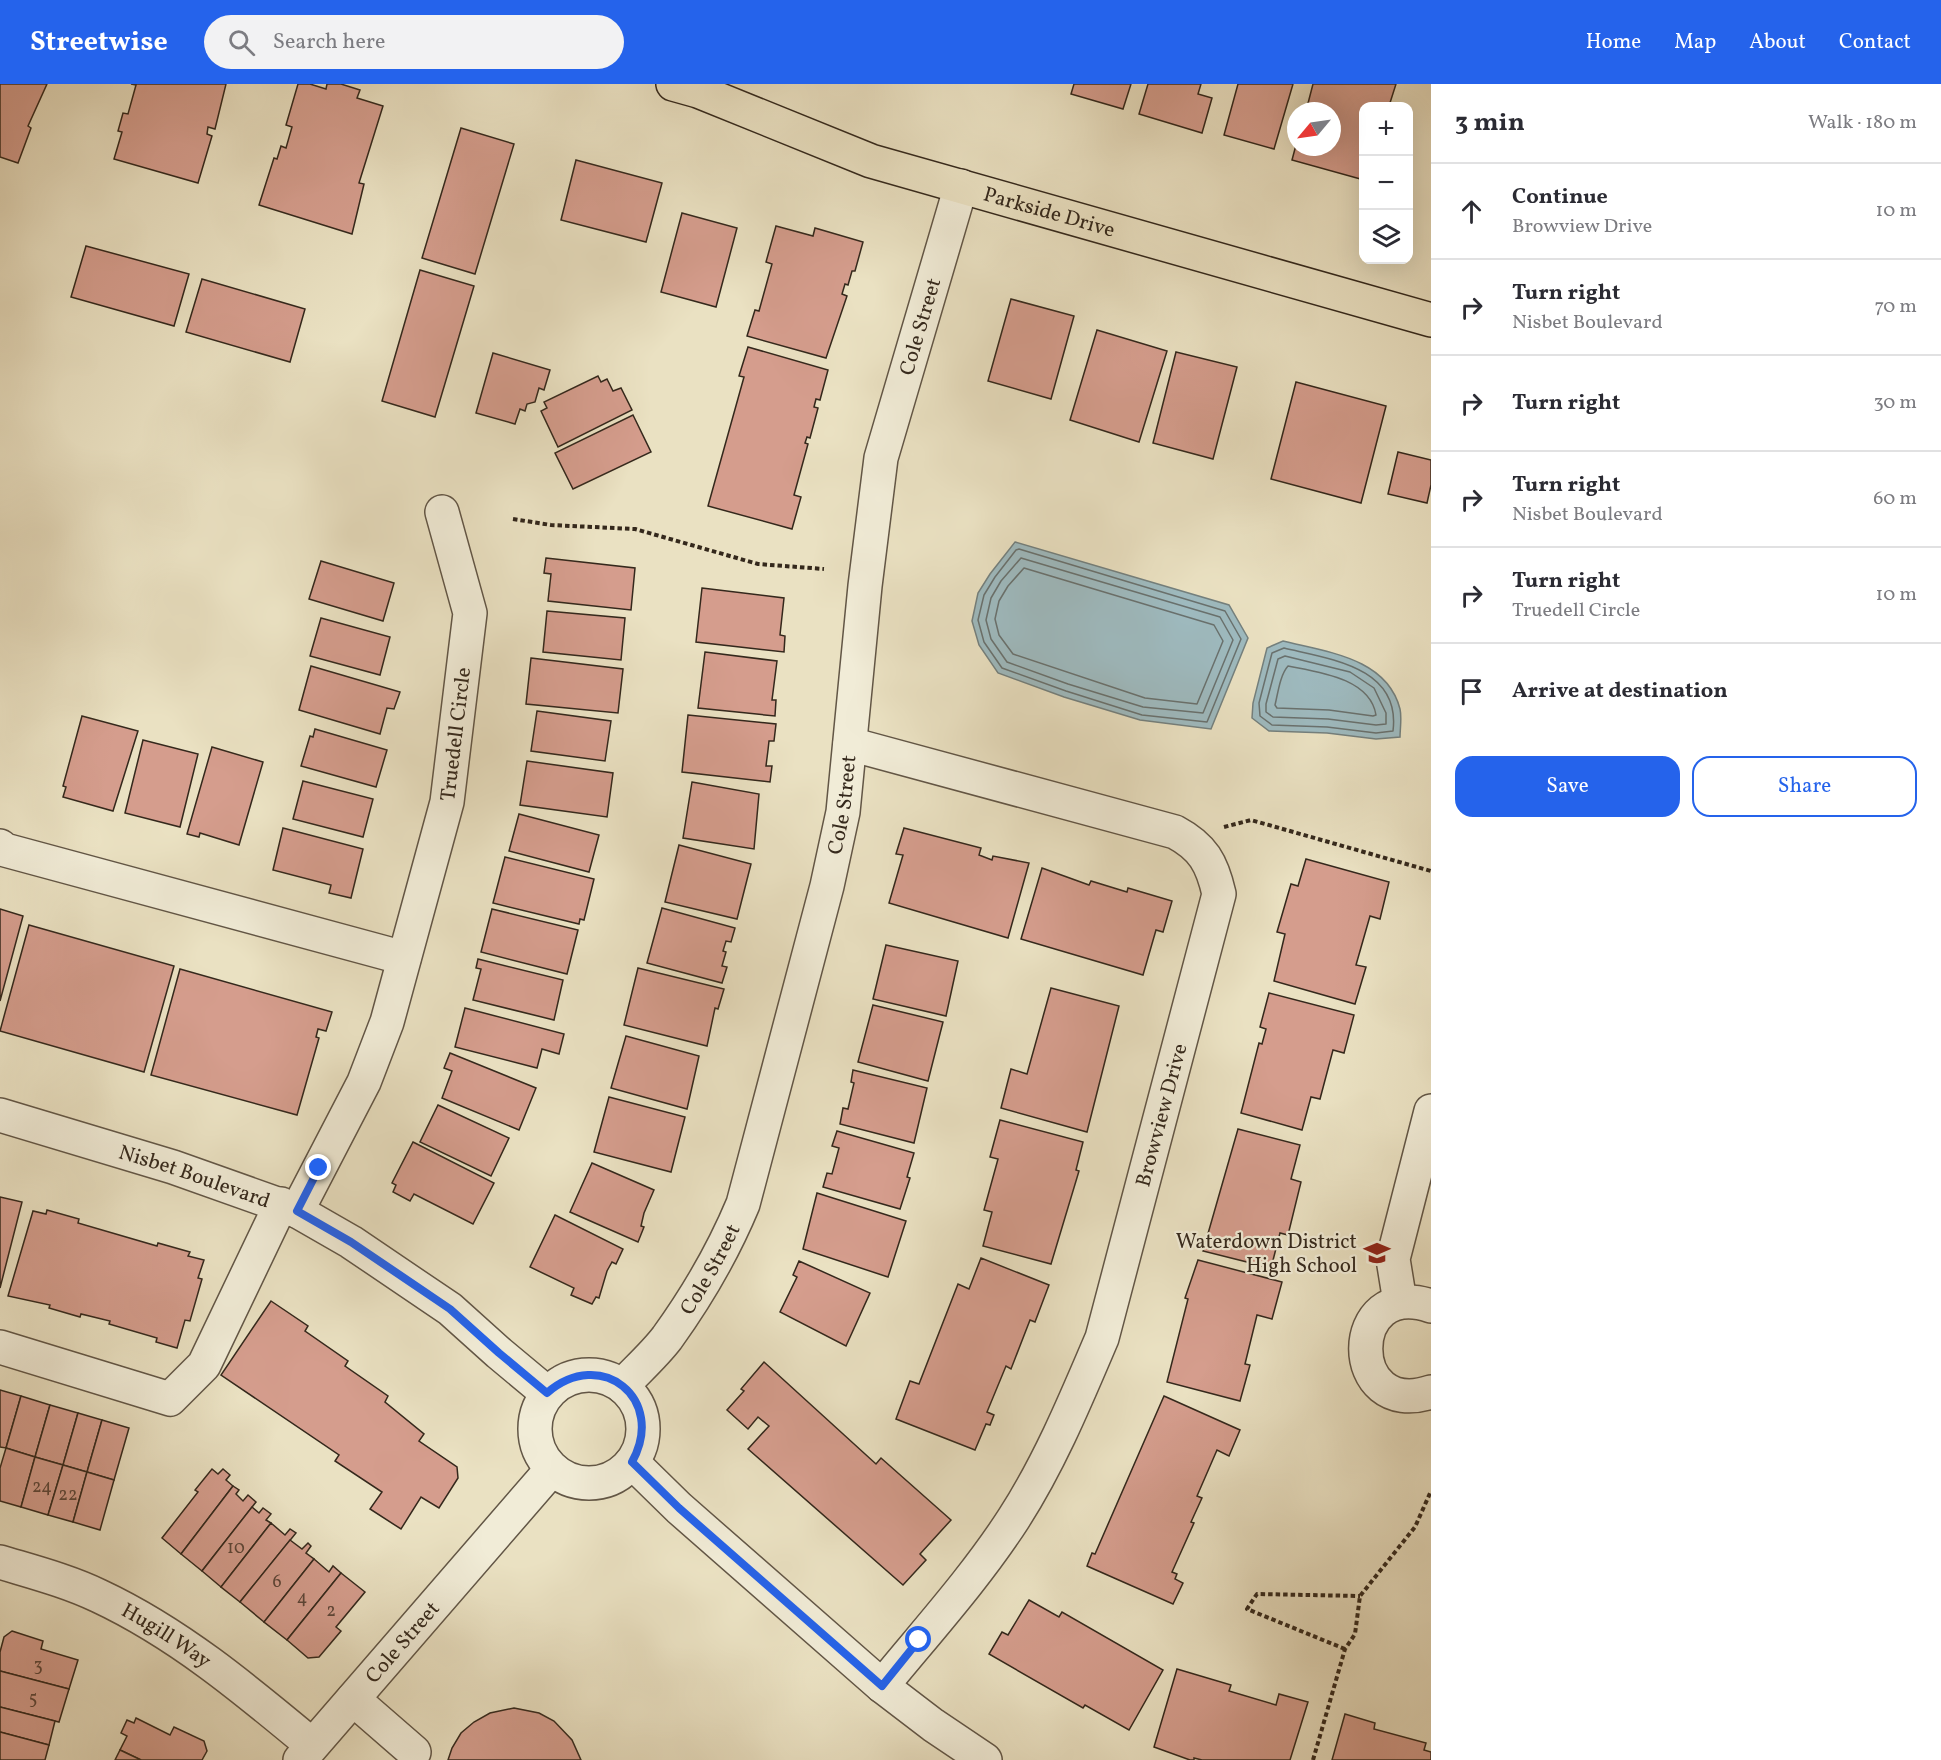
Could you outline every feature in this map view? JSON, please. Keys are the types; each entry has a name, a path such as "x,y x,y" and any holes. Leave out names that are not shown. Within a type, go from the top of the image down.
{"main road":[{"name":"Parkside Drive","path":"673,84 698,91 871,160 1431,320"}],"street":[{"name":"Cole Street","path":"622,1386 666,1339 700,1288 726,1245 743,1204 827,886 843,812 865,586 881,458 961,186"},
{"name":"Truedell Circle","path":"0,1347 170,1399 204,1365 289,1207 364,1082 387,1022 447,802 470,613 442,512"},
{"name":"Browview Drive","path":"850,744 1175,832 1190,840 1204,854 1214,872 1219,894 1102,1338 1083,1385 1041,1473 1014,1518 981,1564 882,1686"},
{"path":"0,846 5,850 404,957"},
{"path":"1431,1112 1393,1259 1415,1304 1385,1309 1373,1320 1366,1335 1364,1351 1368,1367 1376,1380 1389,1390 1404,1395 1419,1396 1431,1392"},
{"name":"Nisbet Boulevard","path":"0,1115 173,1167 289,1207 351,1242 450,1309 547,1393"},
{"path":"592,1374 608,1378 622,1386 634,1398 641,1413 643,1430 641,1447 632,1462 609,1480 594,1483 579,1483 565,1478 552,1469 542,1456 535,1440 535,1424 539,1407 547,1393 560,1382 575,1376 592,1374"},
{"path":"632,1462 679,1508 882,1686 933,1725 985,1760"},
{"name":"Cole Street","path":"306,1752 552,1469"},
{"name":"Hugill Way","path":"0,1562 98,1595 141,1617 217,1668 306,1752"},
{"path":"353,1699 414,1752"}],"path":[{"path":"513,519 551,525 635,529 758,564 824,569"},
{"path":"1224,827 1251,820 1431,871"},
{"path":"1313,1760 1345,1648 1355,1635 1360,1596 1415,1527 1431,1491"},
{"path":"1345,1648 1247,1609 1257,1594 1360,1596"}],"water":[{"path":"1015,542 1229,605 1248,638 1211,729 1140,720 1064,697 998,673 979,645 972,621 978,593"},
{"path":"1283,641 1353,660 1382,678 1393,692 1400,709 1400,737 1376,739 1327,733 1269,731 1252,718 1253,703 1267,648"}],"building":[{"path":"0,84 47,84 28,126 31,128 18,163 0,157"},
{"path":"131,84 226,84 215,129 208,127 207,134 212,136 198,183 114,159 122,132 118,131 123,113 128,114 136,85"},
{"path":"298,84 310,84 326,89 327,84 341,84 360,90 357,98 383,106 359,183 364,184 352,234 259,205 274,158 277,159 281,146 286,148 292,127 286,125"},
{"path":"1074,84 1131,84 1123,109 1071,94"},
{"path":"1148,84 1201,84 1198,94 1212,98 1202,133 1139,114"},
{"path":"1238,84 1293,84 1274,149 1224,135"},
{"path":"1313,84 1396,84 1390,102 1359,102 1359,179 1292,160 1293,156 1341,156 1341,102 1308,102"},
{"path":"461,128 514,144 475,274 422,258"},
{"path":"576,160 662,183 646,242 561,220"},
{"path":"682,213 737,228 716,307 661,292"},
{"path":"776,226 813,236 815,228 863,242 855,271 852,271 848,285 845,284 842,294 847,296 826,358 747,336 755,310 759,311 772,264 766,262"},
{"path":"86,246 189,274 174,326 71,297"},
{"path":"420,270 474,286 435,417 382,401"},
{"path":"202,279 305,309 290,362 186,332"},
{"path":"1011,299 1074,316 1051,399 988,381"},
{"path":"1097,330 1167,351 1139,442 1070,420"},
{"path":"748,347 828,370 820,400 816,399 814,407 818,408 810,438 807,437 805,443 808,444 794,495 801,497 792,529 708,506 744,377 739,376"},
{"path":"1176,352 1237,367 1213,459 1153,443"},
{"path":"493,353 550,370 544,390 539,388 535,402 527,404 525,411 520,409 515,424 476,413"},
{"path":"598,376 601,382 607,379 613,391 621,388 632,410 558,447 541,411 547,408 544,402"},
{"path":"1296,382 1386,406 1361,503 1271,479"},
{"path":"633,415 651,452 573,489 555,453"},
{"path":"1398,452 1431,460 1431,485 1427,503 1388,494"},
{"path":"546,558 635,568 631,610 548,601 551,574 544,573"},
{"path":"321,561 394,583 383,621 309,599"},
{"path":"702,588 784,598 780,635 785,636 784,652 696,642"},
{"path":"547,611 625,618 621,660 543,652"},
{"path":"321,618 390,637 380,675 310,656"},
{"path":"705,652 777,661 772,700 776,700 775,716 698,708"},
{"path":"531,658 623,669 618,713 526,704"},
{"path":"311,666 400,692 394,709 387,708 380,734 299,710"},
{"path":"537,711 611,721 605,761 531,751"},
{"path":"688,715 776,724 774,741 769,741 766,766 772,766 770,782 682,772"},
{"path":"82,716 138,731 113,811 63,797 66,787 63,786"},
{"path":"315,729 387,750 376,787 301,766 310,736 313,737"},
{"path":"143,740 198,754 180,827 125,813"},
{"path":"212,747 263,762 239,845 200,833 199,837 187,834"},
{"path":"527,761 613,773 607,817 520,805"},
{"path":"303,781 373,799 363,837 293,819"},
{"path":"692,782 759,794 754,849 683,838"},
{"path":"519,814 599,835 589,872 509,851"},
{"path":"283,828 363,849 351,898 329,893 331,885 273,870"},
{"path":"904,828 981,848 979,855 992,860 993,856 1029,863 1008,938 889,903 903,855 896,854"},
{"path":"679,845 751,864 737,919 665,902"},
{"path":"505,857 594,879 584,920 580,919 579,924 493,903"},
{"path":"1306,859 1389,882 1380,919 1370,916 1356,965 1366,967 1355,1004 1274,981 1285,934 1277,932 1291,884 1298,886"},
{"path":"1042,868 1089,885 1091,881 1127,892 1128,888 1172,901 1163,932 1156,930 1143,975 1021,939"},
{"path":"662,908 735,928 731,942 726,941 723,951 726,952 722,966 727,967 722,983 647,963"},
{"path":"0,909 23,916 0,1001"},
{"path":"492,909 578,930 567,974 481,952"},
{"path":"29,925 174,966 144,1072 0,1031"},
{"path":"886,945 958,961 946,1016 873,999"},
{"path":"478,959 563,980 554,1020 473,1000 481,969 476,968"},
{"path":"638,968 724,989 718,1009 715,1008 707,1046 624,1025"},
{"path":"180,969 332,1012 326,1031 318,1029 316,1037 319,1038 297,1115 151,1075"},
{"path":"1051,988 1119,1006 1087,1132 1001,1108 1011,1069 1027,1074"},
{"path":"1269,993 1354,1015 1344,1053 1333,1050 1320,1099 1311,1097 1302,1130 1241,1113 1259,1043 1262,1044 1266,1029 1260,1027"},
{"path":"873,1005 943,1022 928,1081 858,1062"},
{"path":"465,1008 564,1034 559,1054 542,1049 537,1068 455,1047"},
{"path":"626,1036 699,1056 687,1109 611,1088"},
{"path":"450,1053 536,1088 519,1130 442,1098 452,1071 444,1068"},
{"path":"853,1070 927,1088 914,1143 840,1124 843,1108 848,1109 854,1083 851,1082"},
{"path":"609,1097 685,1117 671,1172 594,1152"},
{"path":"438,1105 509,1138 491,1176 420,1142"},
{"path":"1000,1120 1083,1142 1076,1170 1079,1171 1051,1264 983,1246 992,1212 984,1210 998,1159 990,1157"},
{"path":"1238,1129 1300,1145 1291,1179 1301,1182 1288,1235 1280,1233 1271,1268 1203,1251"},
{"path":"837,1131 914,1153 907,1177 910,1178 900,1209 823,1187 827,1173 832,1174 839,1148 832,1146"},
{"path":"413,1142 494,1183 473,1224 414,1194 410,1201 393,1192 396,1185 392,1183"},
{"path":"592,1163 654,1190 644,1213 641,1226 644,1227 638,1242 570,1212"},
{"path":"817,1193 906,1221 888,1277 803,1249"},
{"path":"0,1197 22,1202 0,1288"},
{"path":"47,1210 79,1219 78,1223 157,1246 158,1243 190,1252 188,1256 204,1260 198,1278 202,1279 190,1321 185,1320 177,1348 156,1342 157,1338 109,1324 110,1321 81,1314 80,1317 49,1308 50,1305 8,1296 33,1211 46,1214"},
{"path":"555,1215 623,1249 616,1264 612,1262 599,1298 596,1297 592,1304 571,1295 574,1288 530,1267"},
{"path":"981,1258 1049,1285 1035,1322 1030,1320 1011,1369 1006,1366 987,1412 994,1415 990,1425 986,1424 975,1450 896,1419 910,1381 919,1384 958,1284 969,1289"},
{"path":"1198,1260 1282,1282 1272,1319 1257,1315 1245,1364 1250,1365 1240,1401 1167,1382 1188,1299 1185,1298"},
{"path":"799,1261 870,1293 846,1346 780,1312 797,1277 793,1275"},
{"path":"271,1301 308,1326 305,1331 348,1361 345,1366 388,1396 385,1402 424,1434 419,1441 457,1467 458,1478 439,1508 421,1497 401,1529 370,1509 382,1492 335,1461 339,1455 221,1375"},
{"path":"764,1362 876,1464 881,1458 951,1520 920,1554 926,1560 903,1585 748,1449 769,1426 758,1417 748,1429 727,1410 744,1391 741,1389"},
{"path":"0,1390 21,1396 6,1448 0,1447"},
{"path":"21,1396 50,1405 35,1457 6,1448"},
{"path":"1164,1396 1240,1430 1229,1456 1217,1450 1197,1496 1202,1498 1191,1522 1194,1523 1172,1572 1177,1574 1175,1579 1183,1583 1173,1604 1087,1566 1092,1553 1095,1554"},
{"path":"50,1405 78,1413 63,1465 35,1457"},
{"path":"78,1413 102,1420 87,1472 63,1465"},
{"path":"102,1420 129,1428 114,1480 87,1472"},
{"path":"6,1448 35,1457 21,1507 0,1501 0,1468"},
{"path":"35,1457 63,1465 48,1515 21,1507"},
{"path":"63,1465 87,1472 73,1522 48,1515"},
{"path":"212,1469 218,1474 223,1469 230,1475 226,1480 233,1486 181,1554 162,1538 198,1492 195,1490"},
{"path":"87,1472 114,1480 100,1530 73,1522"},
{"path":"233,1486 239,1490 236,1494 243,1501 248,1495 256,1502 202,1571 181,1554"},
{"path":"252,1507 259,1513 263,1508 271,1514 266,1520 271,1523 221,1587 202,1571"},
{"path":"271,1523 285,1535 290,1529 296,1533 240,1602 221,1587"},
{"path":"290,1540 302,1549 308,1543 311,1546 306,1553 314,1559 264,1622 240,1602"},
{"path":"314,1559 329,1572 333,1566 341,1573 287,1640 264,1622"},
{"path":"341,1573 365,1592 336,1627 341,1631 319,1657 308,1658 287,1640"},
{"path":"1029,1600 1059,1617 1062,1612 1163,1670 1129,1730 1085,1705 1083,1708 989,1654 1002,1632 1008,1635"},
{"path":"12,1631 43,1641 41,1649 78,1660 69,1689 0,1671 0,1652 4,1637"},
{"path":"1177,1669 1231,1685 1229,1691 1276,1705 1279,1694 1308,1702 1290,1760 1202,1760 1194,1758 1190,1760 1154,1747"},
{"path":"0,1671 69,1689 59,1722 0,1707"},
{"path":"0,1707 55,1721 49,1745 0,1732"},
{"path":"514,1708 539,1713 554,1721 572,1740 581,1760 448,1760 461,1733 474,1722 490,1713"},
{"path":"1345,1714 1375,1723 1374,1729 1426,1743 1424,1750 1431,1752 1431,1760 1332,1760"},
{"path":"136,1718 170,1735 174,1727 204,1741 207,1751 202,1760 141,1760 120,1750 127,1736 121,1733 127,1720 134,1723"},
{"path":"0,1732 49,1745 45,1760 0,1760"},
{"path":"120,1750 141,1760 115,1760"}],"place":[{"name":"Waterdown District High School","path":"1377,1253"}],"route":[{"path":"319,1168 297,1211 351,1242 450,1309 547,1393 560,1382 575,1376 592,1374 608,1378 622,1386 634,1398 641,1413 643,1430 641,1447 632,1462 679,1508 882,1686 919,1640"}]}
